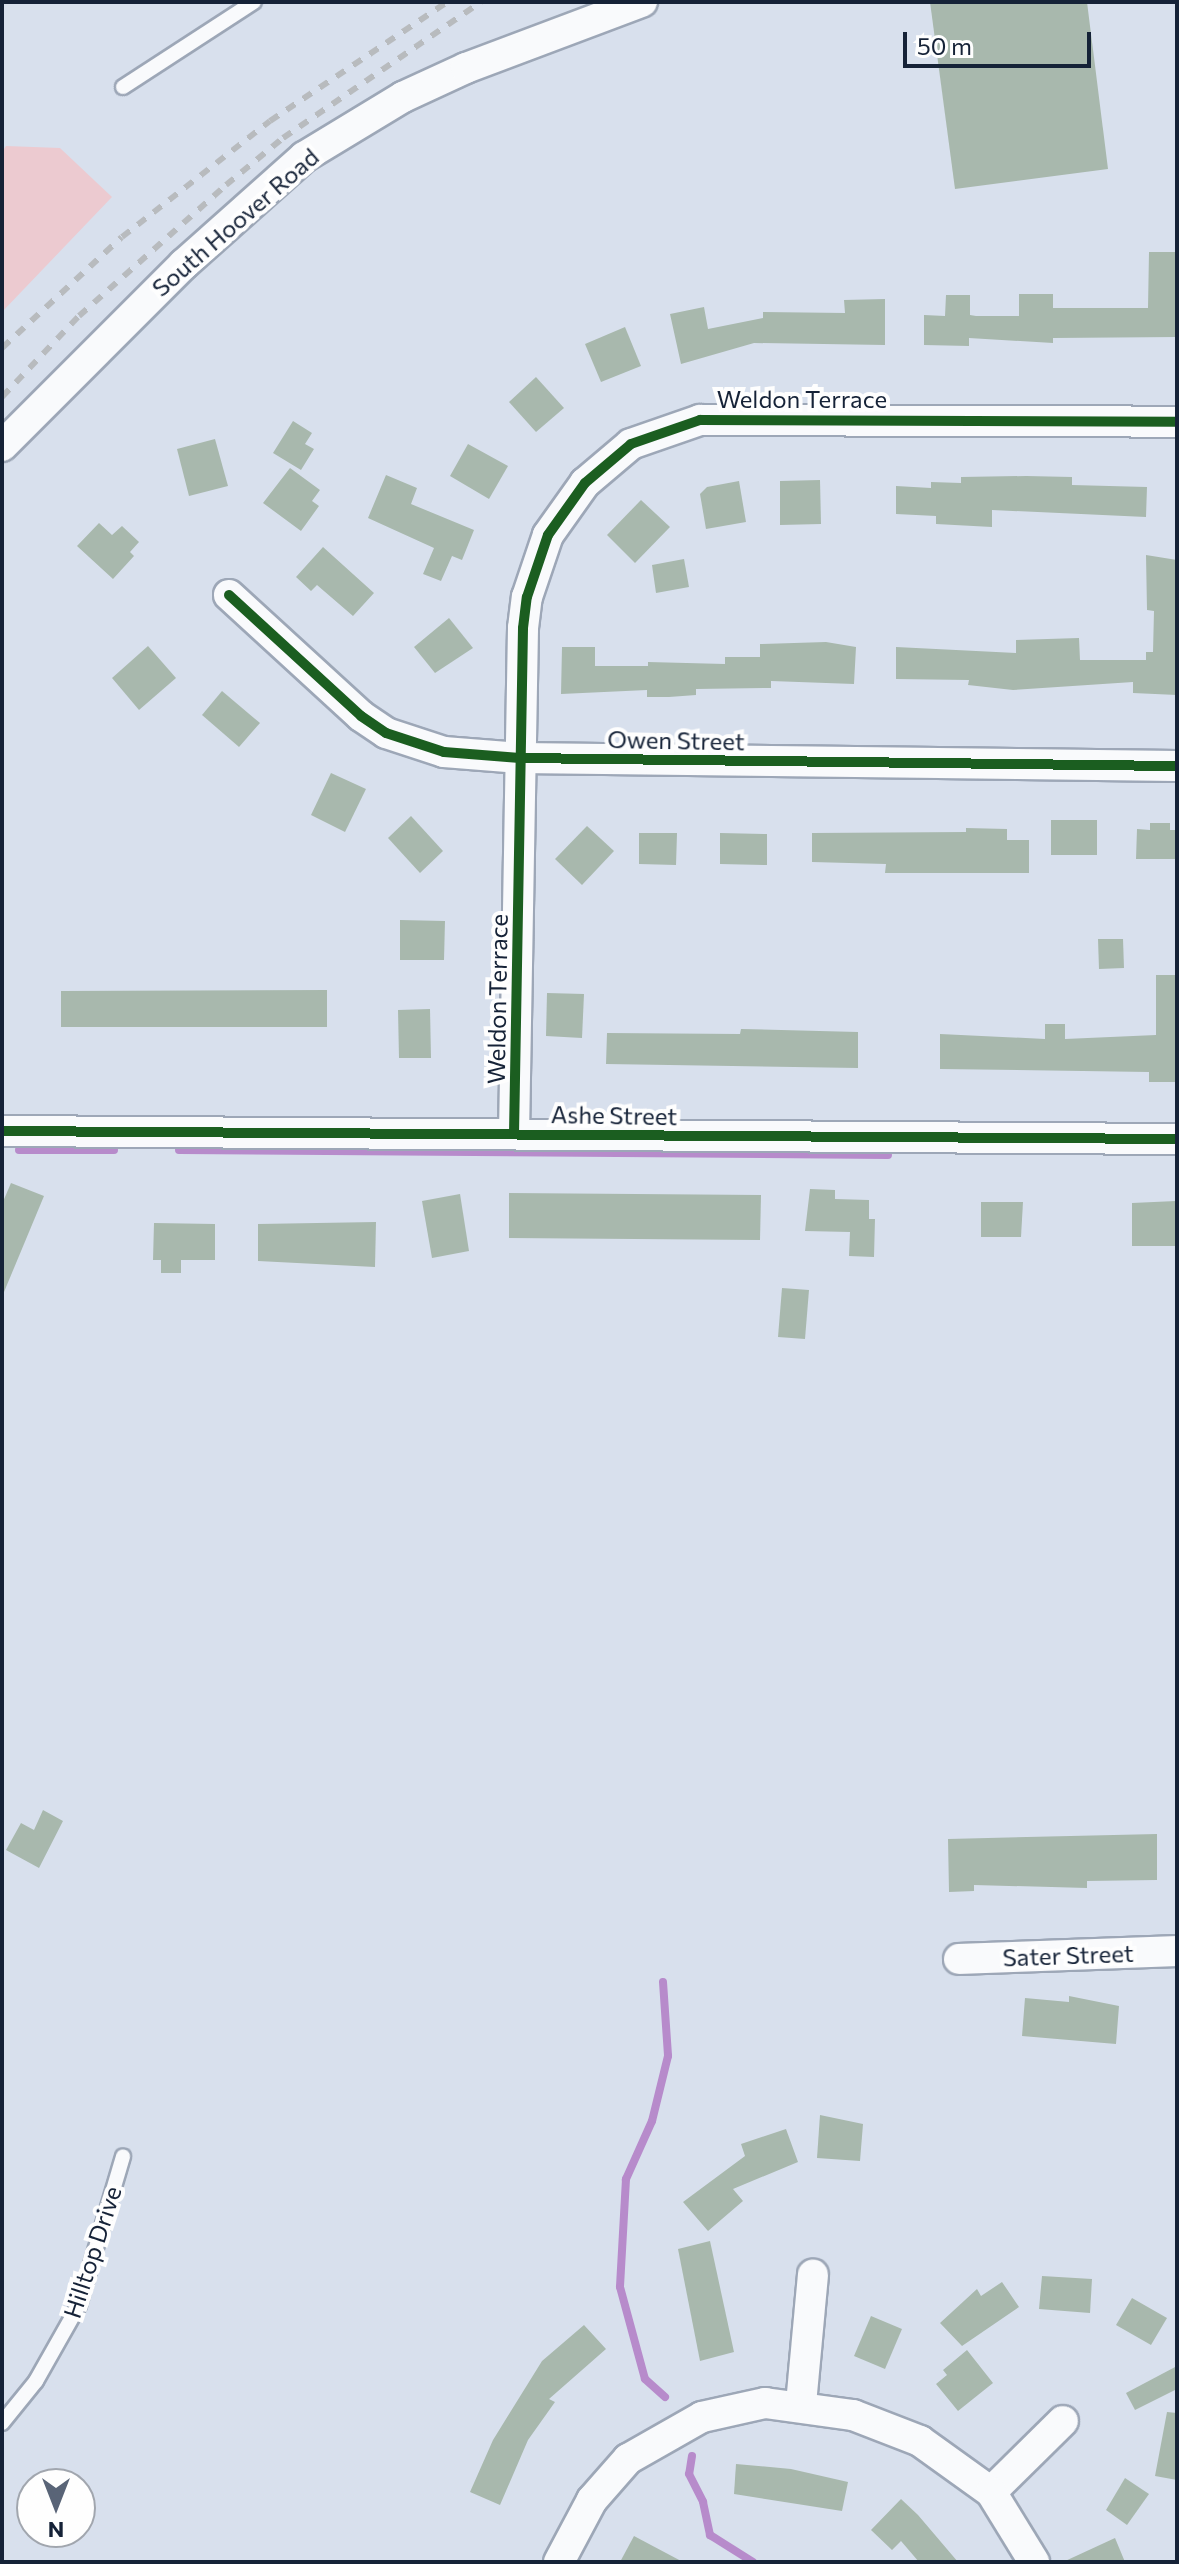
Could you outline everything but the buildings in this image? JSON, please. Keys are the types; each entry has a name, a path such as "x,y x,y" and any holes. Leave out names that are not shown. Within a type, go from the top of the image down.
{"street":[{"name":"South Hoover Road","path":"2,446 162,285 304,157 403,97 597,8 642,2"},
{"name":"Weldon Terrace","path":"514,1134 523,628 537,563 568,504 631,444 674,426 739,417 1177,422"},
{"name":"Owen Street","path":"229,595 386,733 444,752 520,758 1177,766"},
{"name":"Ashe Street","path":"2,1131 1177,1139"},
{"name":"Sater Street","path":"959,1959 1177,1951"},
{"path":"801,2404 813,2275"},
{"path":"559,2562 592,2500 628,2459 657,2438 732,2409 801,2404 853,2415 920,2441 991,2492 1034,2562"},
{"path":"991,2492 1063,2421"}],"lane":[{"path":"123,87 254,2"},
{"name":"Hilltop Drive","path":"2,2423 36,2381 79,2305 123,2156"}],"shaded area":[{"path":"6,146 60,148 112,197 2,312 2,152"}],"waterway":[{"path":"19,1150 114,1150"},
{"path":"179,1150 888,1155"},
{"path":"663,1982 668,2056 652,2121 626,2179 620,2287 645,2379 665,2397"},
{"path":"692,2456 689,2474 703,2502 710,2535 753,2562"}],"railway":[{"path":"2,348 122,237 270,121 447,2"},
{"path":"2,397 79,316 226,185 283,138 481,2"}],"cycle path":[{"path":"514,1134 523,628 527,597 548,535 585,483 631,444 700,420 1177,422"},
{"path":"229,595 361,716 386,733 444,752 520,758 1177,766"},
{"path":"2,1131 1177,1139"}]}
